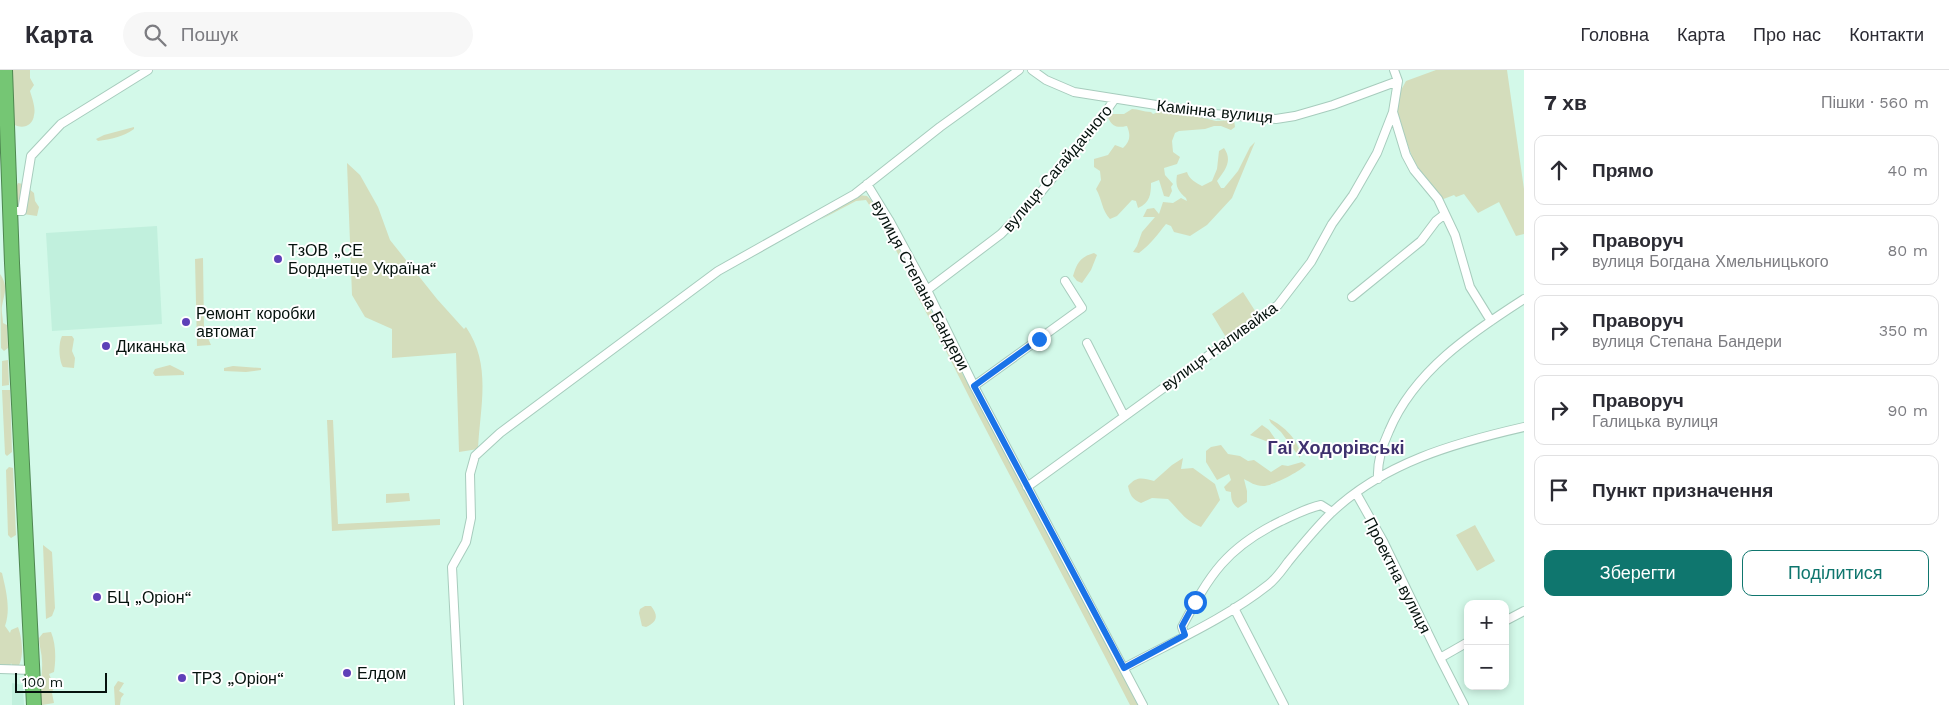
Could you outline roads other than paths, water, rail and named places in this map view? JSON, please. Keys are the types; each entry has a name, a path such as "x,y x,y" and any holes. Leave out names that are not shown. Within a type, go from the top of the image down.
{"highway":[{"path":"5,70 3,81 34,705"}],"street":[{"path":"10,211 22,211 31,156 61,124 148,70"},
{"path":"460,705 452,566 466,542 471,518 470,474 475,456 500,433 718,271 855,194 940,126 1019,70"},
{"name":"Камінна вулиця","path":"1032,70 1065,89 1114,100 1234,117 1276,119 1295,116 1333,105 1398,82"},
{"path":"1394,70 1398,82"},
{"name":"вулиця Наливайка","path":"1027,487 1278,305 1311,262 1332,224 1353,195 1377,153 1393,112 1398,82"},
{"name":"вулиця Сагайдачного","path":"927,290 1001,234 1036,198 1100,120 1114,100"},
{"path":"1393,112 1400,140 1414,170 1434,193 1445,214 1455,235 1470,287 1491,320"},
{"name":"вулиця Степана Бандери","path":"867,184 927,290 974,386 1143,705"},
{"path":"1352,297 1421,241 1436,221 1445,214"},
{"path":"974,386 1082,308 1065,282"},
{"path":"1378,479 1380,455 1386,438 1395,416 1414,388 1433,367 1469,336 1524,300"},
{"path":"1087,343 1124,416"},
{"path":"1124,668 1234,608 1270,584 1332,512 1378,479 1408,462 1432,452 1480,437 1524,427"},
{"name":"Проектна вулиця","path":"1356,493 1383,541 1464,705"},
{"path":"1185,635 1182,626 1195,602 1221,564 1239,546 1264,529 1312,507 1321,505 1332,512"},
{"path":"1234,608 1284,705"},
{"path":"1509,619 1524,610"},
{"path":"1440,658 1464,644"},
{"path":"0,669 32,670"}],"place":[{"name":"ТзОВ „СЕ Борднетце Україна“","path":"278,259"},
{"name":"Ремонт коробки автомат","path":"186,322"},
{"name":"Диканька","path":"106,346"},
{"name":"БЦ „Оріон“","path":"97,597"},
{"name":"Елдом","path":"347,673"},
{"name":"ТРЗ „Оріон“","path":"182,678"}],"district":[{"name":"Гаї Ходорівські","path":"1336,448"}]}
